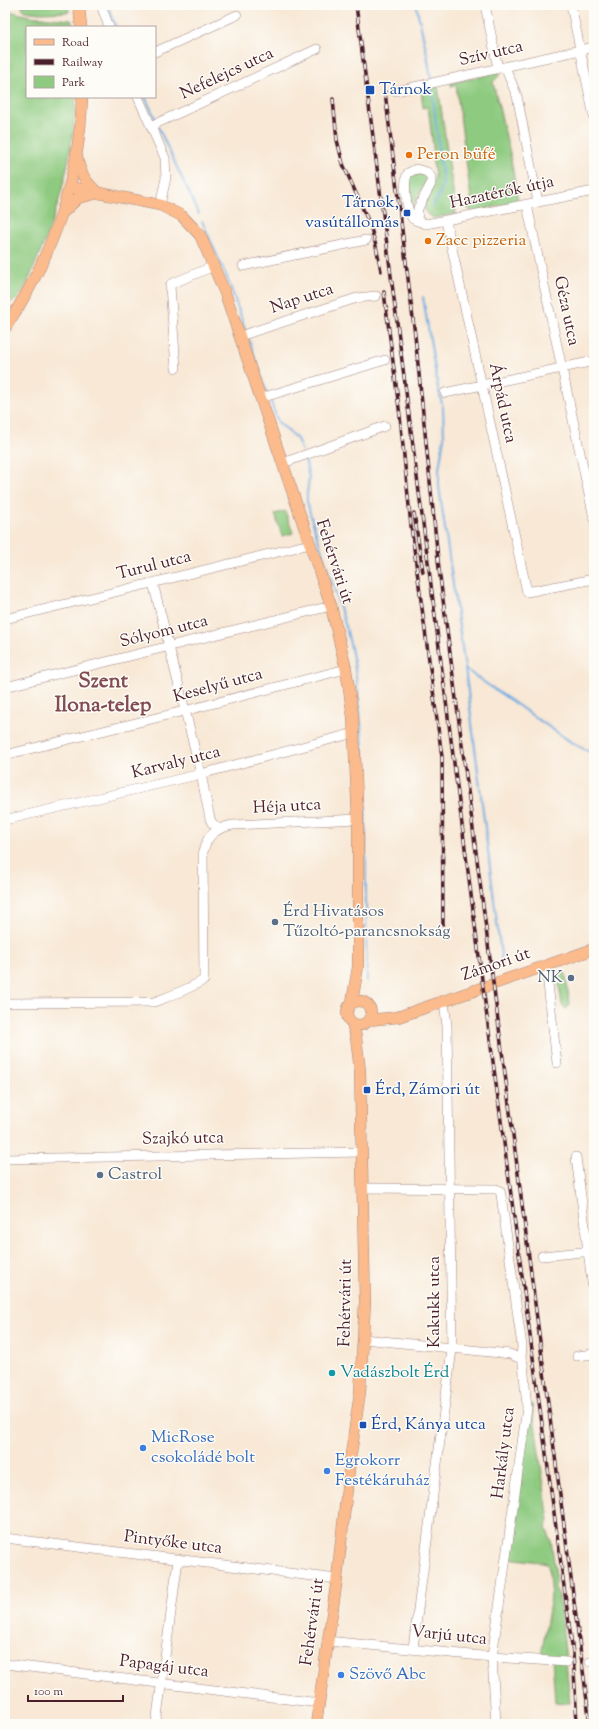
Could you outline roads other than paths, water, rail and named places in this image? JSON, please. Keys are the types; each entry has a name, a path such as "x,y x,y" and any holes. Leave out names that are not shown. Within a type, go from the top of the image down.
{"main road":[{"path":"79,5 81,26"},
{"path":"5,328 41,267 61,215 76,155 82,98"},
{"path":"76,155 83,177 98,193"},
{"name":"Fehérvári út","path":"69,187 160,205 182,216 200,235 214,266 240,336 331,606 346,669 354,733 358,819 358,967 352,1002"},
{"path":"61,215 78,198 98,193"},
{"name":"Zámori út","path":"366,1022 398,1017 594,949"},
{"name":"Fehérvári út","path":"358,967 367,1005"},
{"path":"359,1000 367,1005 371,1014 366,1022 358,1025 352,1023 347,1017 346,1012 347,1008 352,1002 359,1000"},
{"name":"Zámori út","path":"367,1005 382,1011 408,1013"},
{"name":"Fehérvári út","path":"360,1071 366,1022"},
{"name":"Fehérvári út","path":"316,1724 337,1579 350,1461 360,1392 365,1302 360,1071 356,1037 352,1023"}],"street":[{"path":"101,5 110,26"},
{"path":"485,5 501,67 517,96 538,202"},
{"path":"571,5 594,117"},
{"path":"156,52 237,15"},
{"name":"Szív utca","path":"396,91 594,47"},
{"name":"Nefelejcs utca","path":"151,126 317,50"},
{"path":"138,98 165,158 166,178 160,205"},
{"path":"416,168 427,172 431,179 431,184 418,208 417,221 413,220 409,212 405,180 408,173 416,168"},
{"name":"Hazatérők útja","path":"417,221 426,224 446,221 594,191"},
{"name":"Géza utca","path":"527,205 594,518"},
{"name":"Árpád utca","path":"446,221 527,592 594,579"},
{"path":"243,266 366,240"},
{"path":"176,368 169,292 171,284 214,266"},
{"name":"Nap utca","path":"240,336 357,298 376,296"},
{"path":"261,398 385,360"},
{"path":"445,393 594,361"},
{"path":"283,463 385,426"},
{"name":"Turul utca","path":"5,620 310,544"},
{"path":"5,1003 154,1002 172,996 204,980 203,852 208,838 219,829 210,819 201,774 153,583"},
{"name":"Sólyom utca","path":"5,687 331,606"},
{"name":"Keselyű utca","path":"5,755 346,669"},
{"name":"Karvaly utca","path":"5,820 201,774 354,733"},
{"name":"Héja utca","path":"219,829 233,825 358,819"},
{"path":"546,966 557,1063"},
{"name":"Kakukk utca","path":"413,1648 452,1349 447,1026 444,1001"},
{"name":"Szajkó utca","path":"5,1159 362,1152"},
{"path":"576,1157 591,1252 594,1298"},
{"path":"362,1188 450,1188"},
{"name":"Harkály utca","path":"450,1188 496,1189 500,1191 522,1346 527,1408 492,1657 496,1724"},
{"path":"542,1256 591,1252"},
{"path":"363,1339 510,1354 522,1359"},
{"path":"577,1356 594,1354"},
{"name":"Pintyőke utca","path":"5,1538 337,1579"},
{"path":"156,1724 178,1560"},
{"name":"Varjú utca","path":"327,1640 492,1657 567,1662"},
{"name":"Papagáj utca","path":"5,1664 161,1682 319,1703"}],"waterway":[{"path":"416,5 431,79"},
{"path":"108,6 116,26"},
{"path":"432,89 443,183 433,207"},
{"path":"145,98 156,120"},
{"path":"158,127 199,214"},
{"path":"202,221 228,280 246,331"},
{"path":"423,297 438,388 443,408 444,438 439,469 439,487 465,668 502,963"},
{"path":"248,337 267,393"},
{"path":"270,400 278,422 297,439 302,452"},
{"path":"305,459 309,478 307,502 341,610 356,676 365,790 367,981"},
{"path":"465,669 571,742 594,754"}],"railway":[{"path":"356,5 484,995 573,1653 577,1724"},
{"path":"385,92 415,335 439,569 590,1724"},
{"path":"333,99 337,140 343,164 370,225 381,271"},
{"path":"384,292 400,416 411,526 442,757 443,924"},
{"path":"414,513 423,572"}],"place":[{"name":"Tárnok","path":"370,90"},
{"name":"Peron büfé","path":"409,155"},
{"name":"Tárnok, vasútállomás","path":"407,213"},
{"name":"Zacc pizzeria","path":"428,241"},
{"name":"Érd Hivatásos Tűzoltó-parancsnokság","path":"275,922"},
{"name":"NK","path":"571,978"},
{"name":"Érd, Zámori út","path":"367,1090"},
{"name":"Castrol","path":"100,1175"},
{"name":"Vadászbolt Érd","path":"332,1373"},
{"name":"Érd, Kánya utca","path":"363,1425"},
{"name":"MicRose csokoládé bolt","path":"143,1448"},
{"name":"Egrokorr Festékáruház","path":"327,1471"},
{"name":"Szövő Abc","path":"341,1675"}],"district":[{"name":"Szent Ilona-telep","path":"103,694"}]}
